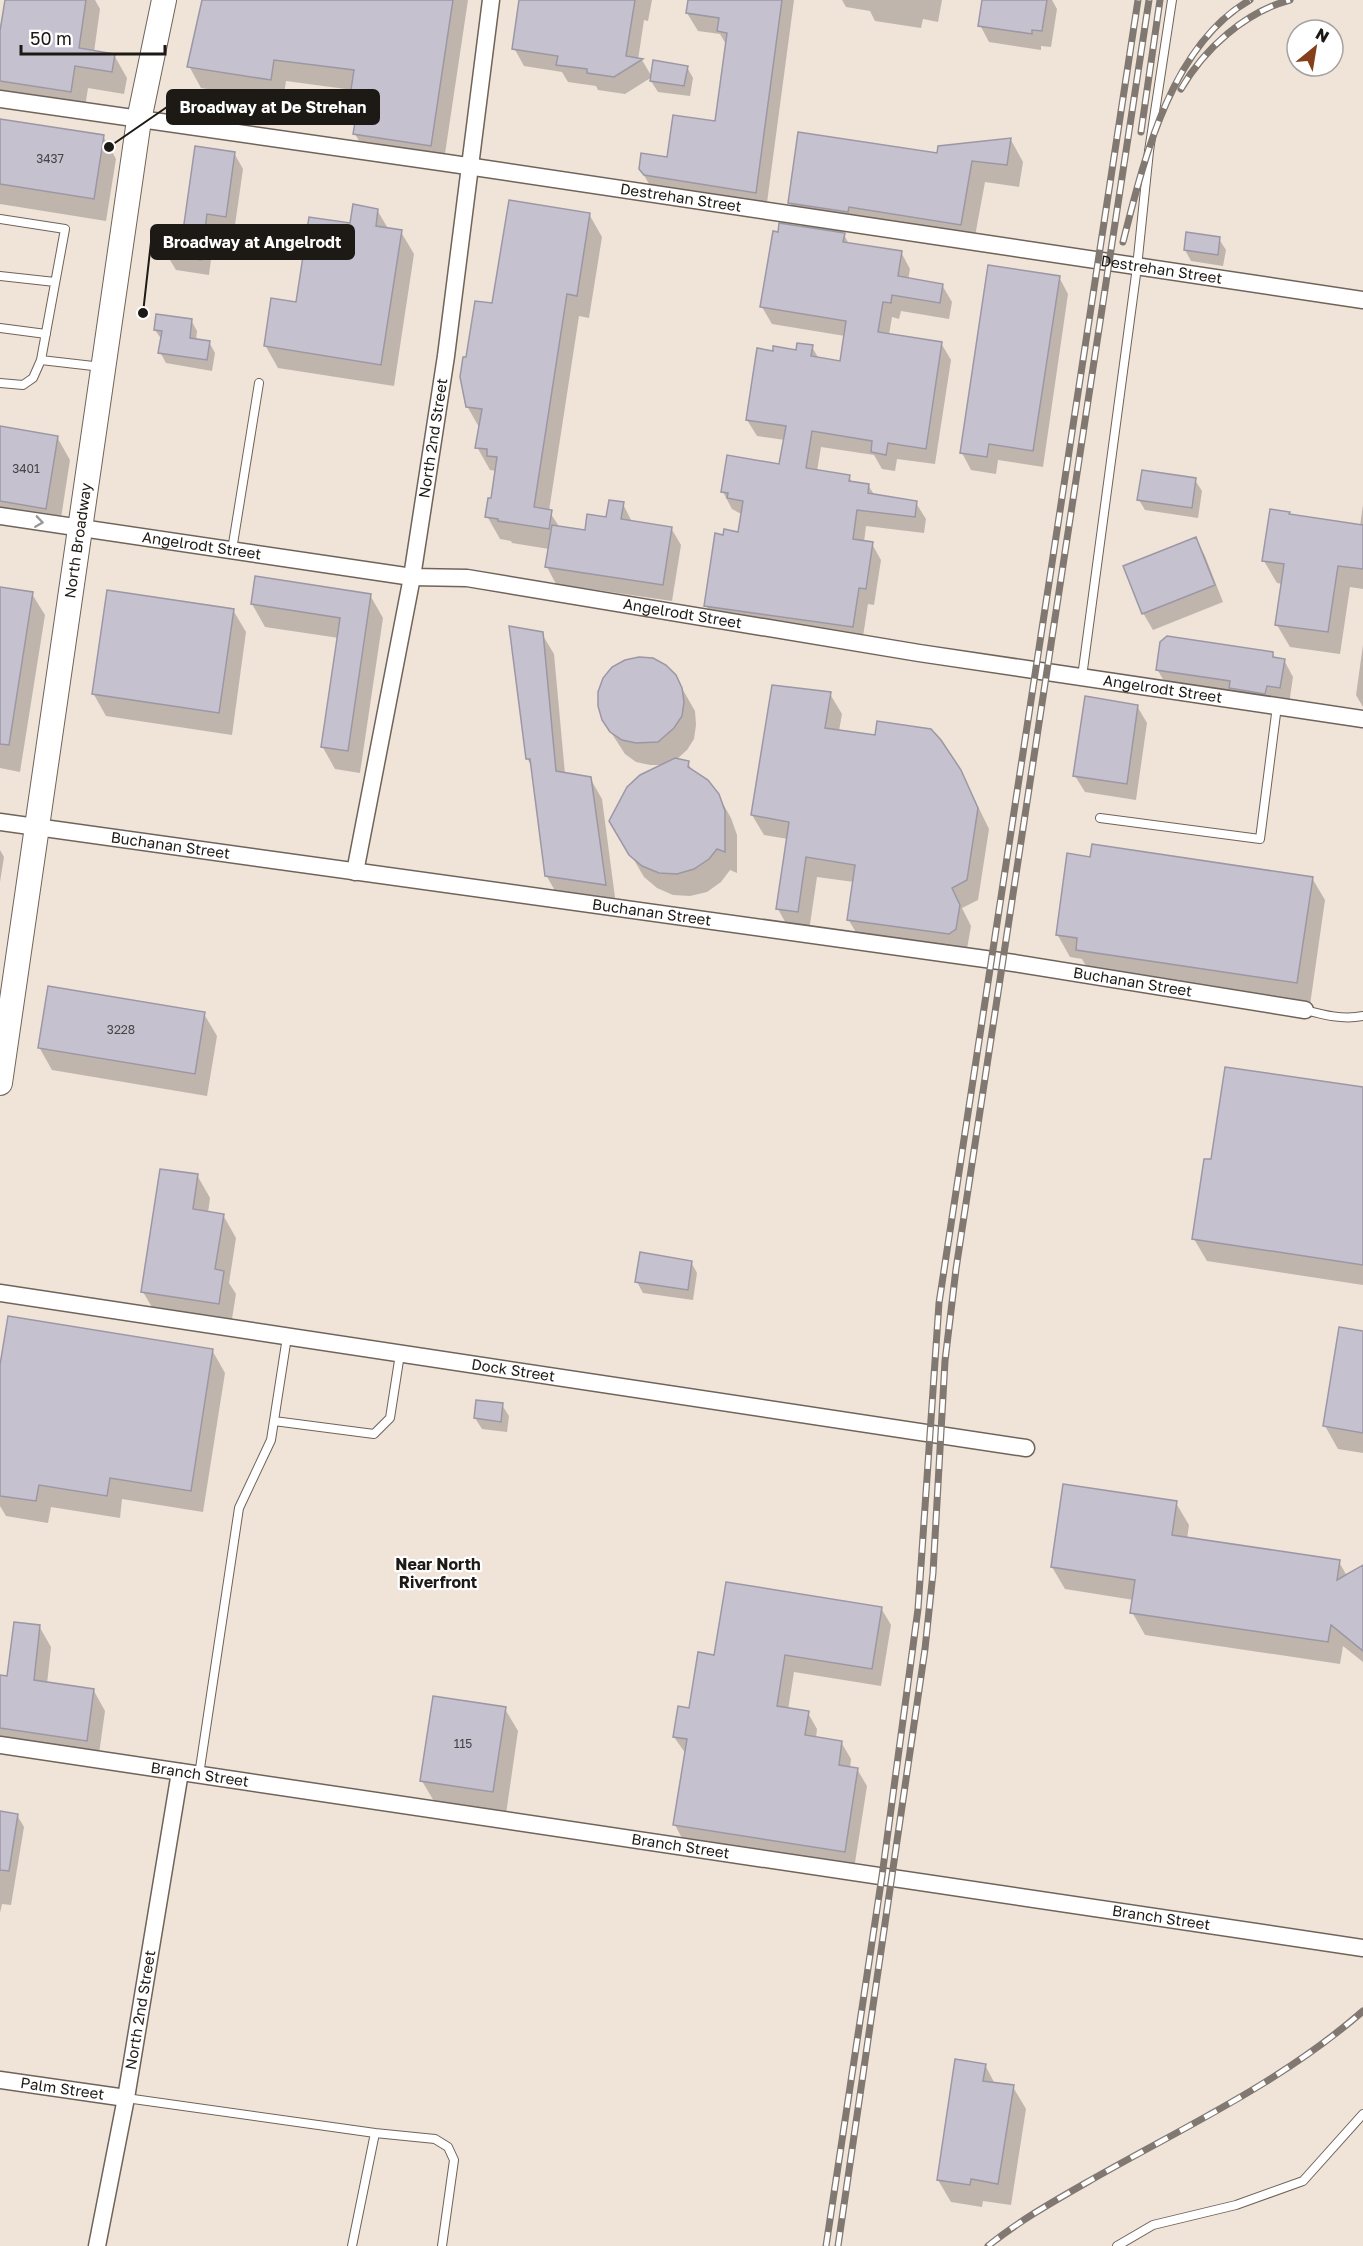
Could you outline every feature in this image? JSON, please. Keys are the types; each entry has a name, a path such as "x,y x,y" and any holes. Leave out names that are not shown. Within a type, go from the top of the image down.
{"main road":[{"name":"North Broadway","path":"0,1083 35,827 139,120 164,0"}],"street":[{"name":"North 2nd Street","path":"355,872 412,577 446,356 491,0"},
{"name":"Destrehan Street","path":"0,99 470,166 1363,300"},
{"name":"Angelrodt Street","path":"0,516 412,577 468,578 919,653 1363,719"},
{"name":"Buchanan Street","path":"0,822 1014,963 1305,1010"},
{"name":"Dock Street","path":"0,1293 1026,1448"},
{"name":"Branch Street","path":"0,1745 1363,1948"},
{"name":"North 2nd Street","path":"98,2246 126,2098 180,1772"},
{"name":"Palm Street","path":"0,2080 126,2098"}],"lane":[{"path":"1082,678 1137,267 1149,151 1172,0"},
{"path":"0,219 65,229 41,360 33,378 23,385 0,383"},
{"path":"0,276 55,282"},
{"path":"0,328 46,334"},
{"path":"41,360 103,368"},
{"path":"232,550 259,383"},
{"path":"1100,818 1260,839 1277,706"},
{"path":"1305,1010 1351,1019 1363,1016"},
{"path":"200,1775 240,1509 271,1440 287,1336"},
{"path":"274,1421 374,1434 390,1418 400,1354"},
{"path":"126,2098 375,2133 435,2139 448,2146 454,2160 442,2246"},
{"path":"1117,2246 1153,2225 1236,2205 1303,2181 1363,2114"},
{"path":"352,2246 375,2133"}],"building":[{"path":"5,0 86,0 79,48 115,54 112,72 75,66 71,92 0,81 0,31"},
{"path":"202,0 453,0 431,146 353,134 359,98 350,96 354,70 274,60 271,80 187,67"},
{"path":"519,0 635,0 626,56 643,59 614,77 587,73 587,69 556,65 558,56 512,49"},
{"path":"688,0 782,0 756,193 644,175 639,169 641,153 667,157 673,115 715,121 727,33 717,31 719,18 686,13"},
{"path":"982,0 1047,0 1042,31 1032,30 1032,34 978,26"},
{"path":"653,60 688,66 684,86 650,81"},
{"path":"0,119 104,135 94,199 0,184"},
{"path":"798,132 937,153 938,146 1011,138 1007,165 972,161 961,225 849,207 848,212 788,203"},
{"path":"195,146 235,152 226,217 207,214 201,260 165,255 168,236 182,238"},
{"path":"509,200 590,213 577,296 567,294 534,507 552,510 549,529 485,517 488,498 491,498 497,457 487,456 487,449 475,448 482,409 466,407 460,377 463,357 466,357 475,301 492,303"},
{"path":"353,204 378,209 376,226 402,230 381,365 264,346 271,298 296,302 309,217 350,223"},
{"path":"779,223 845,233 843,242 902,251 898,276 943,284 940,303 892,295 891,303 883,302 878,332 942,342 926,449 888,443 886,455 871,452 872,441 812,431 806,468 850,475 849,481 869,484 868,493 917,501 915,517 857,510 853,539 873,542 866,589 859,588 853,627 704,606 715,533 723,535 724,529 738,532 743,501 727,498 728,493 721,492 727,455 779,464 786,426 746,420 757,348 773,351 773,346 796,350 797,343 813,345 811,356 840,361 846,321 760,307 773,231 778,232"},
{"path":"1186,232 1220,237 1218,255 1184,250"},
{"path":"988,265 1060,276 1033,451 989,444 987,457 960,453"},
{"path":"156,314 192,319 190,338 210,341 207,360 158,353 162,331 154,330"},
{"path":"0,426 58,436 46,509 0,501"},
{"path":"1142,470 1196,478 1192,508 1137,500"},
{"path":"609,500 624,502 621,519 672,527 663,585 545,567 552,525 585,530 587,514 606,517"},
{"path":"1270,509 1363,525 1363,569 1338,566 1328,632 1275,625 1284,564 1262,561"},
{"path":"1196,537 1215,585 1142,614 1123,566"},
{"path":"255,576 371,594 348,751 321,747 340,618 251,604"},
{"path":"0,587 33,592 9,745 0,744"},
{"path":"107,590 234,609 219,713 92,694"},
{"path":"509,626 543,632 556,771 591,777 606,885 545,876 530,759 526,759"},
{"path":"1167,636 1273,652 1273,657 1285,659 1280,688 1267,686 1265,694 1229,688 1230,681 1156,670 1160,642"},
{"path":"639,657 653,658 666,665 676,675 682,688 684,702 682,716 674,728 658,742 636,743 622,740 610,732 602,720 598,706 598,692 603,678 612,667 625,660"},
{"path":"772,685 831,692 825,728 875,735 877,721 931,729 941,740 961,770 978,808 967,880 952,888 960,905 956,929 949,934 847,920 855,865 806,857 798,912 776,909 789,822 751,815"},
{"path":"1085,696 1138,705 1127,784 1073,776"},
{"path":"675,758 689,761 688,767 708,780 719,794 725,811 725,852 717,849 709,859 694,869 677,874 659,873 642,866 629,855 609,821 627,787 640,775"},
{"path":"1092,844 1313,877 1297,983 1076,950 1077,938 1056,935 1067,853 1090,857"},
{"path":"48,986 205,1012 195,1074 38,1048"},
{"path":"1225,1067 1363,1087 1363,1265 1192,1239 1204,1159 1211,1159"},
{"path":"160,1169 198,1174 193,1209 224,1214 215,1269 224,1271 219,1304 141,1292"},
{"path":"640,1252 692,1261 688,1290 635,1282"},
{"path":"8,1316 213,1349 191,1491 110,1478 107,1496 39,1485 36,1501 0,1496 0,1365"},
{"path":"1339,1327 1363,1331 1363,1433 1323,1426"},
{"path":"476,1400 503,1403 501,1422 474,1418"},
{"path":"1063,1484 1177,1501 1172,1535 1340,1560 1337,1580 1363,1565 1363,1651 1331,1625 1328,1642 1130,1613 1135,1580 1051,1567"},
{"path":"726,1582 882,1607 872,1669 785,1655 777,1706 809,1711 805,1735 842,1741 839,1765 858,1768 845,1852 673,1825 687,1739 673,1737 678,1706 689,1708 698,1652 714,1655"},
{"path":"14,1622 40,1625 34,1680 94,1689 87,1741 0,1728 0,1675 7,1676"},
{"path":"433,1696 506,1707 493,1792 420,1781"},
{"path":"0,1811 18,1814 9,1871 0,1870"},
{"path":"955,2059 986,2064 983,2081 1014,2085 998,2184 971,2179 970,2185 937,2180"}],"railway":[{"path":"826,2246 882,1876 918,1609 939,1303 1138,0"},
{"path":"838,2246 925,1649 933,1573 945,1361 956,1269 1149,0"},
{"path":"1141,132 1160,0"},
{"path":"1123,242 1152,141 1181,74 1200,45 1223,20 1250,0"},
{"path":"1181,89 1201,60 1227,34 1257,13 1290,0"},
{"path":"988,2246 1051,2203 1266,2082 1332,2036 1363,2011"}],"place":[{"name":"Broadway at De Strehan","path":"109,147"},
{"name":"Broadway at Angelrodt","path":"143,313"}],"district":[{"name":"Near North Riverfront","path":"438,1573"}]}
